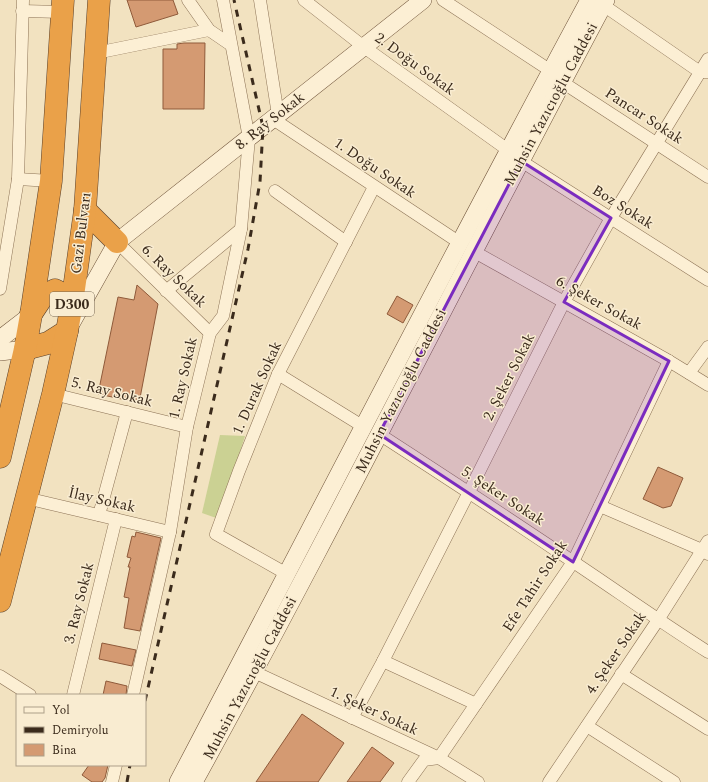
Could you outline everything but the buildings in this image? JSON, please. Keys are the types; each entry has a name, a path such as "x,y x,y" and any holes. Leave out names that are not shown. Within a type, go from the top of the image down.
{"highway":[{"name":"Gazi Bulvarı","path":"0,601 53,394 72,303 85,210 100,0"},
{"name":"D300","path":"0,457 25,349 51,181 63,6"},
{"path":"85,210 116,242"},
{"path":"31,315 43,296 55,290 65,295 72,303"},
{"path":"25,349 48,343 67,331"}],"street":[{"path":"188,0 208,30 231,45"},
{"name":"1. Ray Sokak","path":"132,694 170,532 187,427 210,333 223,316 241,229 249,138 223,0"},
{"path":"260,0 275,117"},
{"name":"2. Doğu Sokak","path":"304,0 364,47 515,156"},
{"name":"8. Ray Sokak","path":"116,242 423,0"},
{"name":"Pancar Sokak","path":"444,0 708,177"},
{"path":"600,2 704,72"},
{"name":"Muhsin Yazıcıoğlu Caddesi","path":"178,782 364,427 466,247 557,76 600,2"},
{"path":"0,289 18,179 22,5 63,6"},
{"path":"96,53 208,30"},
{"name":"2. Şeker Sokak","path":"352,718 383,661 564,302 611,218 704,72 708,59"},
{"name":"1. Doğu Sokak","path":"275,117 374,187 466,247"},
{"name":"Boz Sokak","path":"515,156 708,280"},
{"path":"18,179 51,181"},
{"name":"1. Durak Sokak","path":"287,574 216,534 239,471 278,374 374,187"},
{"path":"275,191 346,242"},
{"path":"166,291 241,229"},
{"path":"67,331 116,242"},
{"name":"6. Ray Sokak","path":"116,242 210,333"},
{"name":"Muhsin Yazıcıoğlu Caddesi","path":"194,782 254,672 379,434 466,247"},
{"name":"6. Şeker Sokak","path":"466,247 669,361 708,385"},
{"path":"0,339 31,315"},
{"path":"689,373 708,347"},
{"path":"0,352 25,349"},
{"name":"Efe Tahir Sokak","path":"439,758 573,562 669,361"},
{"path":"278,374 364,427"},
{"name":"5. Ray Sokak","path":"53,394 187,427"},
{"path":"99,515 127,412"},
{"name":"5. Şeker Sokak","path":"379,434 469,492 658,620 708,652"},
{"name":"İlay Sokak","path":"26,498 170,532"},
{"path":"600,506 706,548"},
{"name":"3. Ray Sokak","path":"73,694 116,519"},
{"name":"4. Şeker Sokak","path":"549,782 706,548"},
{"path":"383,661 476,704"},
{"name":"1. Şeker Sokak","path":"254,672 439,758 478,782"},
{"path":"621,674 708,729"},
{"path":"0,676 28,694"},
{"path":"587,726 674,782"},
{"path":"408,782 424,760 439,758"},
{"path":"112,782 116,766"}],"highlighted area":[{"path":"521,161 611,218 564,302 669,361 573,562 379,434"}],"green space":[{"path":"220,435 245,436 219,519 202,513"}],"railway":[{"path":"146,697 248,249 260,182 263,127 234,0"},
{"path":"127,782 130,766"}]}
